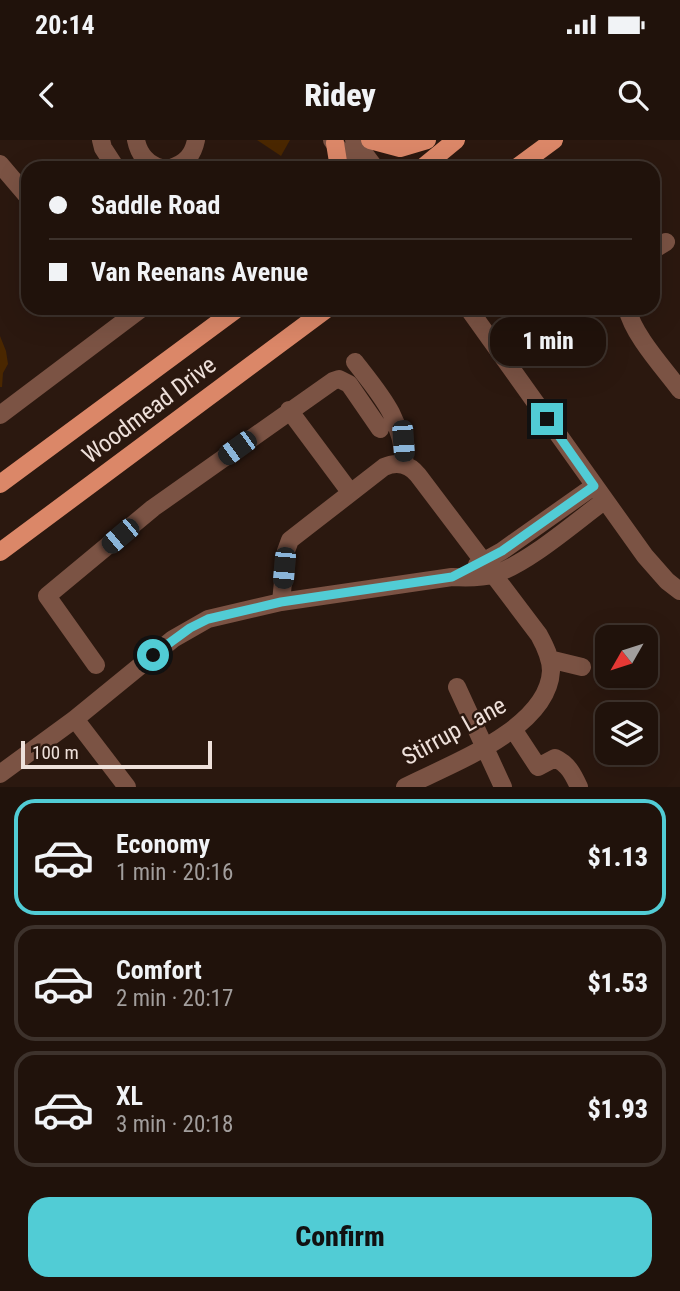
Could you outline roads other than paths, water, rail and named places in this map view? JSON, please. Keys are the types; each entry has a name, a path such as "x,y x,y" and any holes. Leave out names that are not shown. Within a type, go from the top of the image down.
{"main road":[{"path":"370,140 400,148 427,140"},
{"path":"430,161 456,140"},
{"path":"526,161 554,140"},
{"path":"333,142 337,161"},
{"path":"156,369 214,315"},
{"name":"Woodmead Drive","path":"0,484 229,315"},
{"name":"Woodmead Drive","path":"0,552 318,315"}],"street":[{"path":"101,140 111,161"},
{"path":"136,140 141,156 152,161"},
{"path":"184,161 193,152 196,140"},
{"path":"354,140 370,161"},
{"path":"333,142 348,161"},
{"path":"0,164 21,189"},
{"path":"0,415 120,315"},
{"path":"473,315 645,556 667,581 680,591"},
{"path":"630,315 645,342 680,390"},
{"path":"355,362 389,407 399,427 405,465"},
{"path":"96,666 47,597 153,508 333,381 345,380 380,429"},
{"path":"289,410 350,492"},
{"path":"281,602 286,551 290,540 384,467 396,463 405,465 418,475 490,567 539,635 549,659 582,667"},
{"path":"0,774 190,628 208,619 281,602 452,577 475,578 490,567 518,562 599,494"},
{"name":"Stirrup Lane","path":"405,787 483,747 530,716 549,683 549,659"},
{"path":"457,687 503,787"},
{"path":"75,719 127,787"},
{"path":"513,729 538,767 555,758 569,768 579,787"}]}
